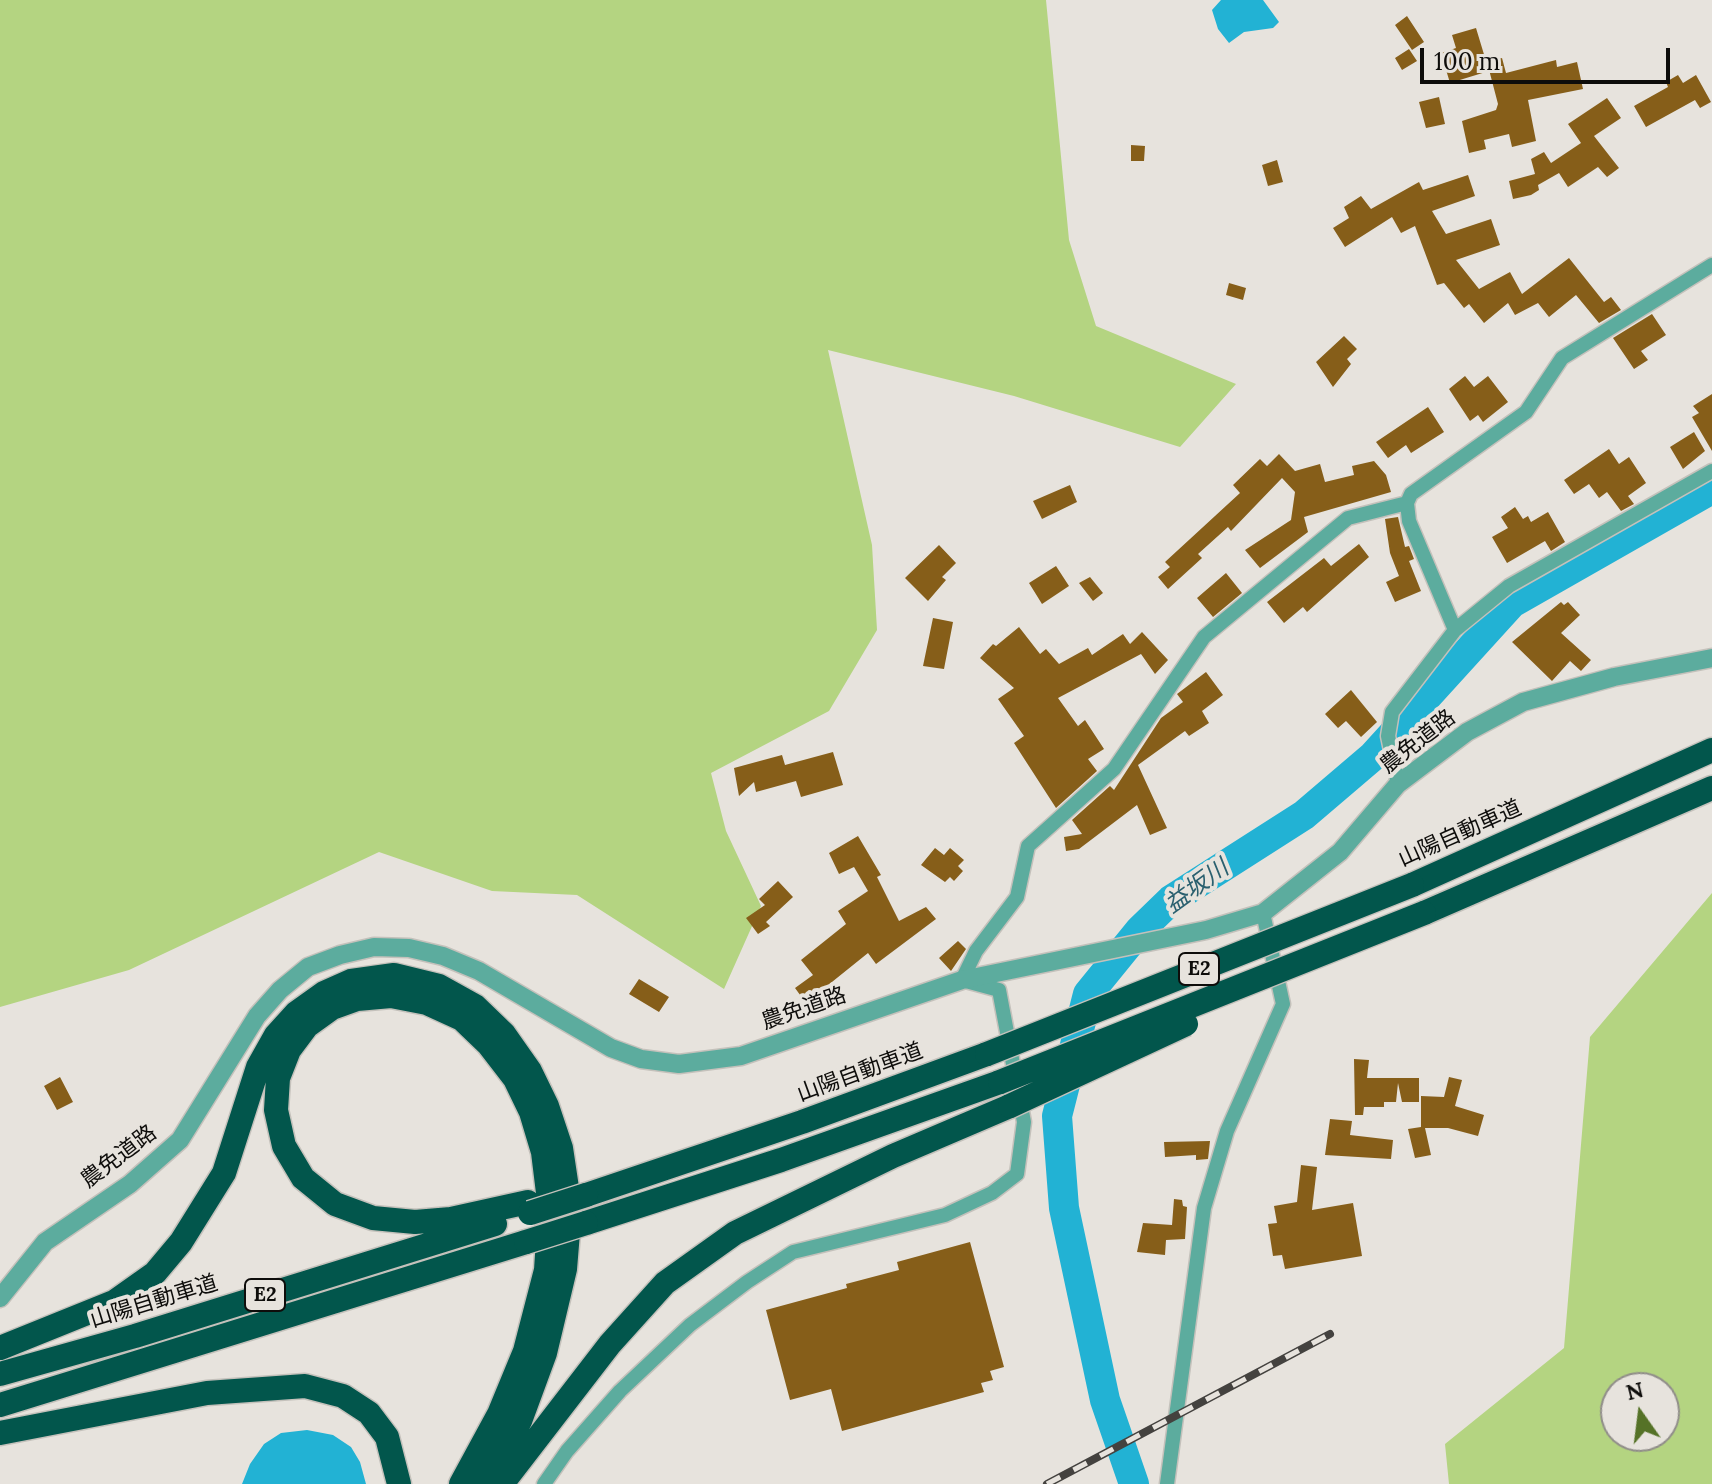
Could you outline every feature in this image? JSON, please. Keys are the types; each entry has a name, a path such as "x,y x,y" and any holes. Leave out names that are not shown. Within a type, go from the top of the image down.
{"highway":[{"name":"山陽自動車道","path":"0,1374 135,1336 529,1207 586,1195 802,1122 987,1054 1412,885 1712,750"},
{"name":"E2","path":"0,1405 586,1223 781,1160 1000,1082 1424,913 1712,788"},
{"path":"502,1484 610,1344 665,1283 747,1226 1424,913"},
{"path":"0,1348 114,1302 155,1273 181,1242 224,1173 258,1067 276,1035 296,1013 324,993 351,981 394,975 439,986 475,1006 504,1034 530,1071 547,1106 561,1148 570,1208 565,1269 545,1353 520,1421 485,1484"},
{"path":"461,1484 499,1414 525,1351 546,1270 550,1209 543,1152 531,1112 515,1079 488,1044 462,1019 427,1003 391,996 357,999 332,1008 307,1026 289,1050 278,1078 277,1099 284,1146 303,1178 335,1204 373,1218 415,1222 529,1207"},
{"path":"0,1433 207,1393 305,1386 343,1396 369,1413 387,1437 399,1484"}],"street":[{"path":"544,1484 567,1451 620,1391 690,1325 758,1274 793,1252 945,1215 992,1193 1017,1174 1024,1122 999,990 962,980 976,951 1017,897 1028,846 1114,769 1174,685 1195,646 1348,518 1407,503 1417,489 1526,412 1562,358 1712,265"},
{"path":"1398,784 1388,736 1392,712 1455,630 1509,586 1712,471"},
{"path":"1407,503 1409,521 1455,630"},
{"name":"農免道路","path":"0,1298 45,1242 130,1184 180,1140 203,1109 257,1016 280,990 308,967 340,955 374,947 409,948 443,956 479,971 611,1048 641,1059 679,1064 741,1056 962,980 1153,942 1263,913 1340,852 1398,784 1467,732 1523,702 1614,677 1712,658"},
{"path":"1167,1484 1204,1208 1227,1131 1283,1004 1263,913"}],"green space":[{"path":"0,0 1046,0 1069,240 1096,326 1236,384 1180,447 1014,396 828,350 872,545 877,630 829,711 711,773 726,831 761,906 724,989 577,895 492,891 379,852 129,970 0,1007"},
{"path":"1712,893 1712,1484 1449,1484 1445,1444 1564,1348 1590,1037"}],"water":[{"path":"1221,0 1263,0 1279,22 1273,28 1244,32 1229,43 1218,29 1212,10"},
{"path":"307,1430 333,1435 351,1447 360,1462 366,1484 242,1484 250,1464 264,1444 281,1433"}],"building":[{"path":"1407,16 1424,42 1412,50 1395,25"},
{"path":"1476,28 1489,71 1450,83 1441,53 1456,48 1452,35"},
{"path":"1409,49 1417,61 1402,70 1395,58"},
{"path":"1502,58 1506,73 1556,60 1557,67 1577,62 1583,89 1528,100 1536,141 1512,147 1509,134 1484,140 1486,149 1469,153 1462,121 1496,110 1498,104 1487,62"},
{"path":"1678,75 1683,83 1696,75 1711,102 1700,108 1695,100 1646,127 1634,106 1668,87 1666,82"},
{"path":"1439,97 1445,124 1426,128 1419,102"},
{"path":"1607,98 1621,118 1594,136 1619,168 1607,177 1598,167 1568,187 1559,173 1538,185 1539,190 1531,195 1513,199 1509,181 1535,174 1531,159 1544,152 1551,163 1581,143 1568,124"},
{"path":"1131,145 1145,146 1144,161 1131,161"},
{"path":"1277,160 1283,182 1268,186 1262,165"},
{"path":"1468,175 1475,196 1432,211 1446,234 1491,219 1500,245 1456,260 1479,289 1510,272 1522,294 1569,258 1604,302 1611,297 1621,310 1599,323 1576,295 1549,317 1538,303 1515,315 1508,303 1484,323 1469,304 1464,308 1444,283 1437,285 1415,226 1401,233 1392,217 1345,247 1333,228 1349,218 1344,207 1361,196 1371,209 1419,182 1423,190"},
{"path":"1229,283 1246,288 1243,300 1226,295"},
{"path":"1652,314 1666,335 1641,351 1648,360 1634,369 1613,338"},
{"path":"1344,336 1357,349 1347,359 1351,364 1333,387 1316,362"},
{"path":"1465,376 1474,387 1488,376 1508,402 1483,422 1478,415 1470,421 1449,389"},
{"path":"1712,394 1712,451 1692,417 1699,413 1693,406"},
{"path":"1428,407 1444,432 1411,453 1406,445 1388,458 1376,442"},
{"path":"1694,432 1705,451 1683,469 1670,447"},
{"path":"1609,449 1619,464 1629,457 1646,483 1628,496 1634,504 1621,511 1607,492 1599,498 1589,484 1574,494 1564,480"},
{"path":"1279,454 1295,471 1320,464 1325,482 1354,475 1352,466 1374,461 1386,475 1391,492 1304,517 1308,532 1260,568 1245,550 1291,520 1295,492 1282,478 1231,531 1228,527 1198,554 1202,558 1168,589 1158,577 1170,567 1165,562 1240,493 1233,485 1260,459 1267,466"},
{"path":"1070,485 1077,502 1042,519 1033,501"},
{"path":"1515,507 1523,519 1528,516 1531,522 1548,512 1565,542 1551,551 1545,541 1507,563 1492,537 1508,528 1501,517"},
{"path":"1398,517 1405,547 1409,546 1414,559 1409,561 1421,591 1395,602 1386,582 1399,576 1390,553 1385,519"},
{"path":"1359,544 1369,557 1307,612 1303,607 1284,623 1267,602 1324,558 1331,566"},
{"path":"939,545 956,563 942,577 946,580 928,601 905,578"},
{"path":"1056,566 1069,586 1042,604 1029,583"},
{"path":"1226,573 1242,593 1213,617 1197,598"},
{"path":"1090,577 1103,593 1093,601 1079,583"},
{"path":"1561,602 1564,605 1568,602 1580,615 1561,633 1591,660 1581,671 1570,661 1552,681 1512,642"},
{"path":"933,618 953,622 944,669 923,666"},
{"path":"1019,627 1040,654 1046,649 1059,664 1088,648 1092,655 1123,634 1130,644 1142,632 1168,660 1155,674 1141,654 1058,698 1078,726 1085,720 1104,749 1088,759 1097,771 1056,808 1014,743 1024,736 998,699 1014,688 980,658 993,644 996,646"},
{"path":"1206,672 1223,695 1202,711 1209,723 1189,736 1185,731 1138,765 1167,828 1150,835 1137,805 1079,849 1066,851 1064,837 1082,834 1072,820 1110,786 1114,790 1161,718 1183,702 1177,694"},
{"path":"1351,690 1377,722 1361,737 1346,721 1338,728 1325,714"},
{"path":"833,752 843,785 801,797 796,781 756,792 754,782 739,796 734,768 782,755 785,765"},
{"path":"858,836 881,875 877,877 899,921 926,907 936,919 876,964 868,953 822,990 831,1002 814,1014 795,988 813,975 801,960 846,924 838,911 868,891 854,867 839,874 829,853"},
{"path":"935,848 944,855 950,848 964,860 958,866 963,871 954,881 950,877 945,882 921,865"},
{"path":"778,881 793,897 766,922 770,926 758,934 746,918 765,905 759,899"},
{"path":"958,941 966,949 951,971 939,958"},
{"path":"639,979 669,997 659,1012 629,994"},
{"path":"1354,1059 1369,1060 1367,1078 1419,1078 1419,1102 1402,1102 1398,1083 1396,1102 1384,1102 1384,1107 1364,1107 1363,1115 1355,1115"},
{"path":"60,1077 73,1102 57,1110 44,1086"},
{"path":"1449,1077 1462,1080 1455,1106 1484,1115 1478,1136 1448,1128 1425,1128 1431,1155 1415,1158 1408,1129 1421,1127 1421,1096 1444,1097"},
{"path":"1330,1119 1352,1121 1350,1135 1393,1140 1391,1159 1325,1155"},
{"path":"1210,1141 1208,1159 1196,1160 1196,1155 1165,1157 1164,1142"},
{"path":"1301,1165 1317,1167 1312,1210 1353,1203 1362,1256 1285,1269 1282,1255 1273,1256 1268,1224 1277,1223 1274,1206 1297,1202"},
{"path":"1174,1199 1182,1200 1183,1206 1187,1207 1185,1239 1166,1240 1165,1255 1137,1252 1143,1223 1172,1225"},
{"path":"970,1242 1004,1367 990,1371 993,1380 981,1383 984,1392 842,1431 831,1389 790,1400 766,1310 847,1288 846,1284 899,1270 897,1262"}],"waterway":[{"name":"益坂川","path":"1134,1484 1105,1400 1064,1208 1057,1116 1088,994 1140,930 1171,900 1304,815 1372,757 1512,603 1712,489"}],"railway":[{"path":"1047,1484 1330,1334"}]}
